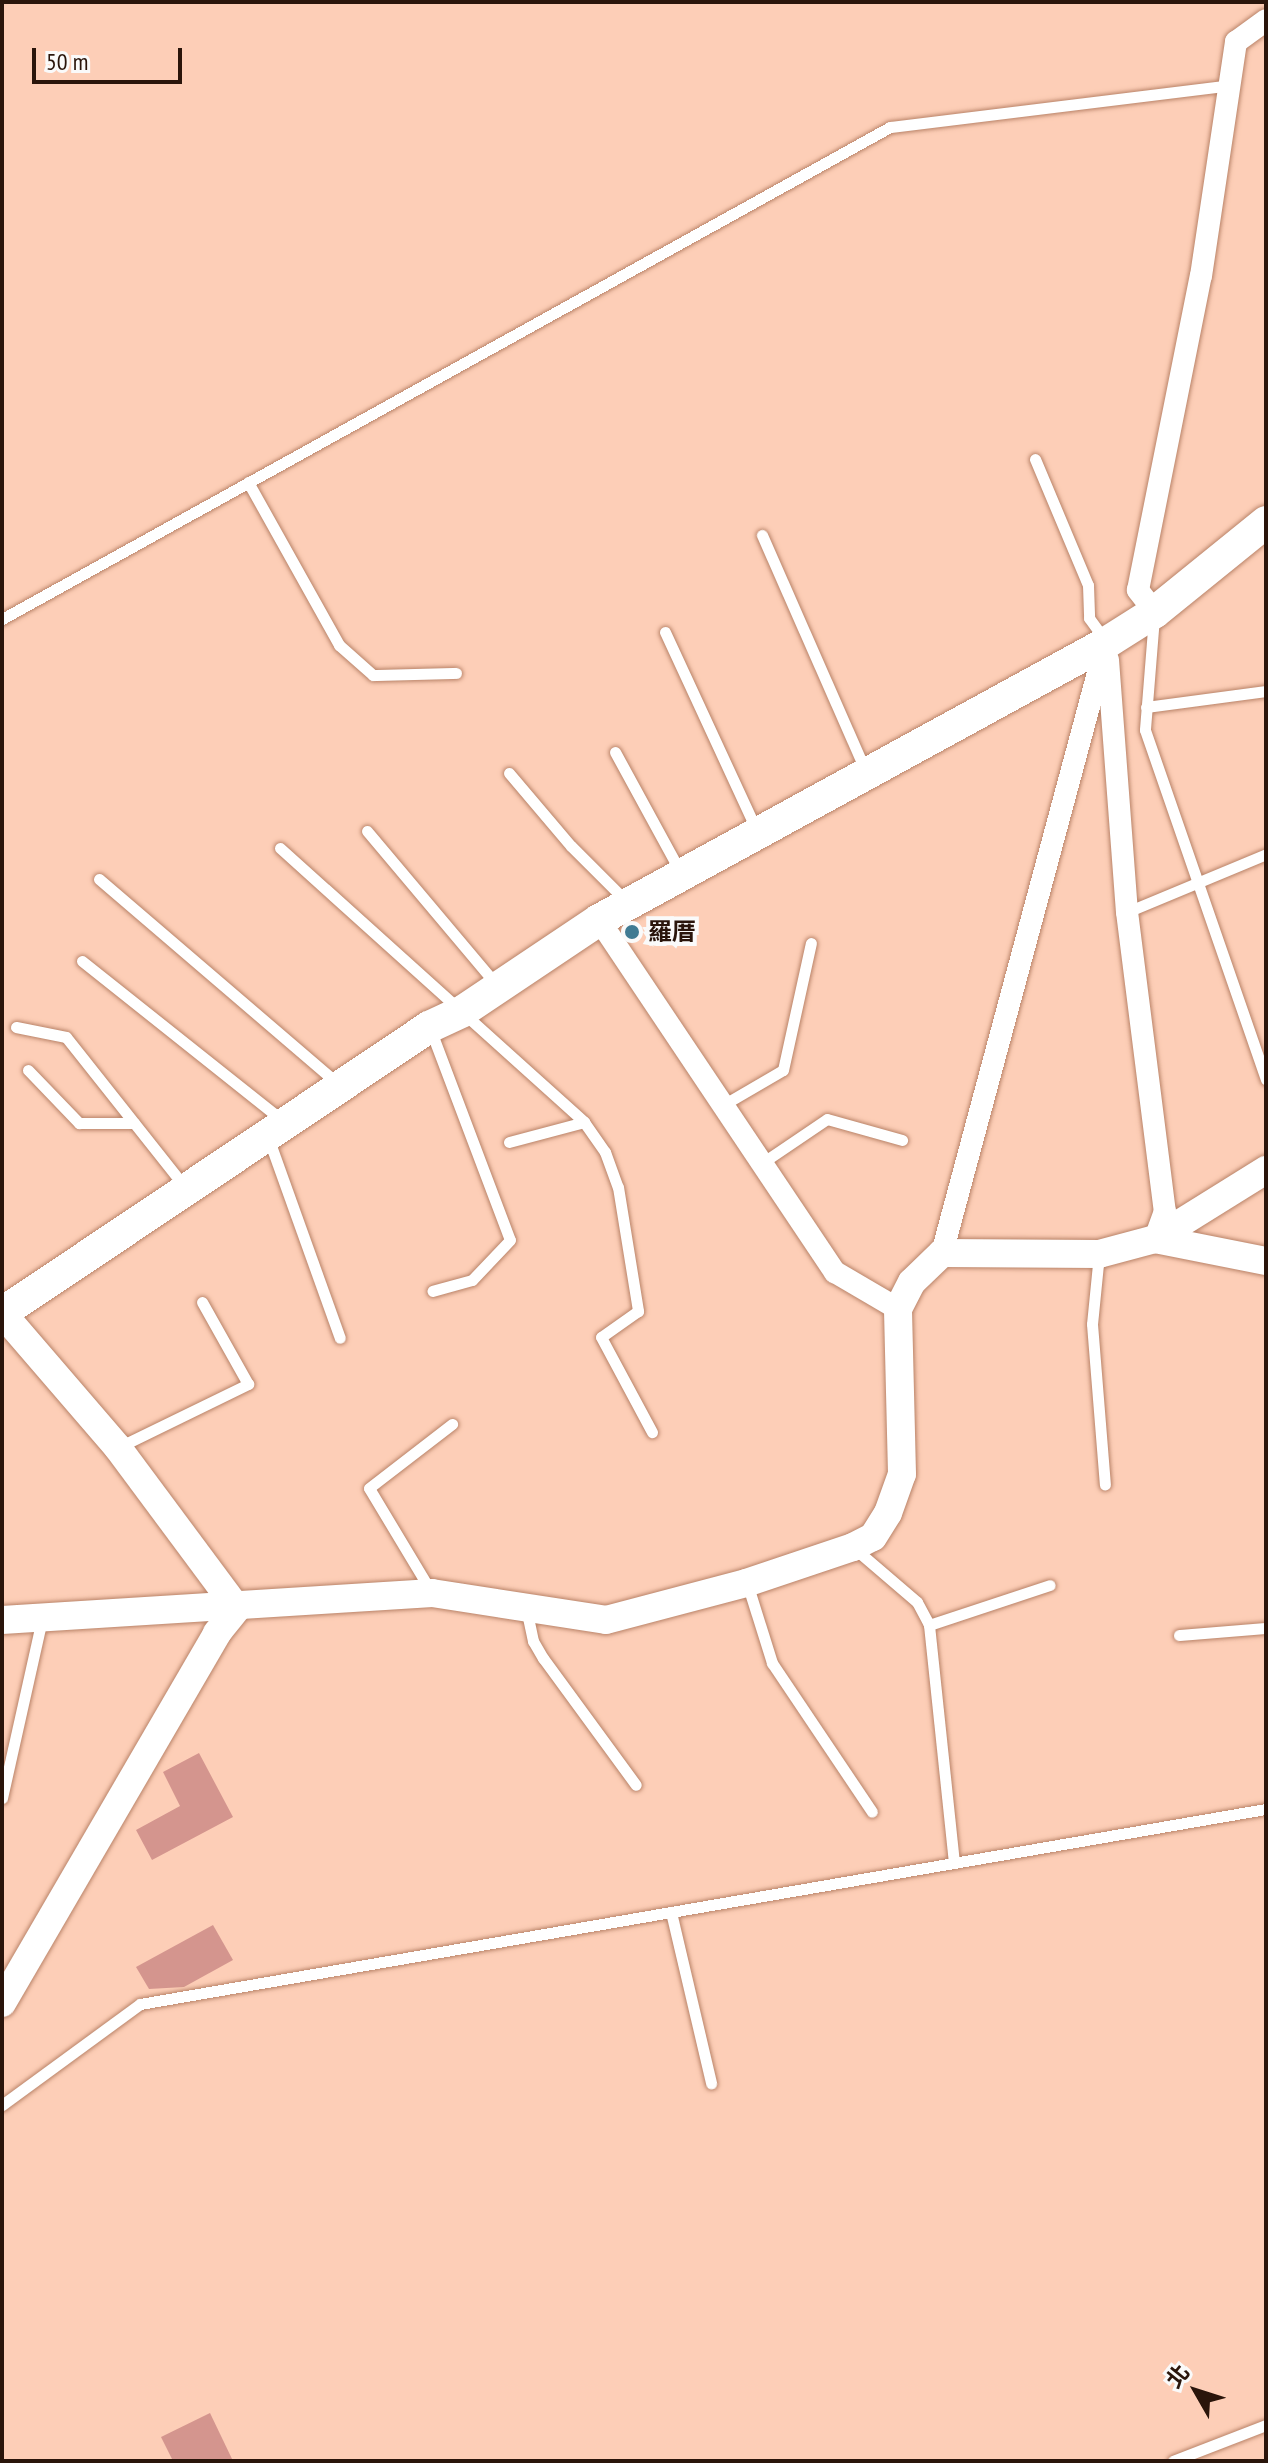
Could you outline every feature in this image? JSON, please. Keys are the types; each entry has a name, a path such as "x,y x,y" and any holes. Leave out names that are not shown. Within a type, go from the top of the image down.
{"main road":[{"path":"2,1313 429,1027 463,1011 599,920 1106,643 1155,612 1266,522"}],"street":[{"path":"1155,612 1138,590 1201,276 1236,42 1266,20"},
{"path":"1106,643 1127,912 1165,1211 1155,1239"},
{"path":"2,1620 237,1608 432,1593 606,1620 746,1583 853,1547 873,1537 888,1513 902,1474 898,1309 912,1282 942,1253 1106,643"},
{"path":"599,920 835,1272 898,1309"},
{"path":"942,1253 1099,1254 1155,1239 1266,1170"},
{"path":"1155,1239 1266,1261"},
{"path":"2,1313 118,1448 237,1608"},
{"path":"2,2003 217,1633 237,1608"}],"lane":[{"path":"2,619 890,127 1230,85"},
{"path":"1035,459 1088,585 1089,618 1106,643"},
{"path":"248,482 339,645 373,675 456,673"},
{"path":"762,535 866,774"},
{"path":"1155,612 1145,730 1266,1080"},
{"path":"665,632 758,834"},
{"path":"1146,707 1266,691"},
{"path":"615,752 682,875"},
{"path":"509,773 571,846 629,904"},
{"path":"367,831 499,988"},
{"path":"280,848 584,1122 605,1152 618,1187 638,1311 601,1337 652,1432"},
{"path":"1127,912 1266,854"},
{"path":"99,879 341,1087"},
{"path":"723,1105 783,1070 811,943"},
{"path":"82,961 277,1129 340,1338"},
{"path":"16,1027 66,1037 187,1189"},
{"path":"429,1027 510,1240 472,1280 432,1291"},
{"path":"28,1070 79,1123 134,1123"},
{"path":"762,1163 827,1119 902,1140"},
{"path":"509,1142 584,1122"},
{"path":"1099,1254 1092,1324 1105,1484"},
{"path":"118,1448 248,1384 202,1302"},
{"path":"432,1593 369,1488 452,1424"},
{"path":"853,1547 917,1602 929,1625 954,1863"},
{"path":"746,1583 772,1663 872,1812"},
{"path":"929,1625 1050,1585"},
{"path":"526,1608 533,1641 636,1785"},
{"path":"2,1798 42,1618"},
{"path":"1179,1635 1266,1628"},
{"path":"2,2105 140,2004 1266,1809"},
{"path":"671,1912 711,2083"},
{"path":"1173,2461 1266,2425"}],"building":[{"path":"199,1753 233,1817 152,1860 136,1830 180,1806 163,1772"},
{"path":"213,1925 233,1960 184,1987 149,1989 136,1967"},
{"path":"210,2413 233,2461 173,2461 161,2437"}],"place":[{"name":"羅厝","path":"632,932"}]}
